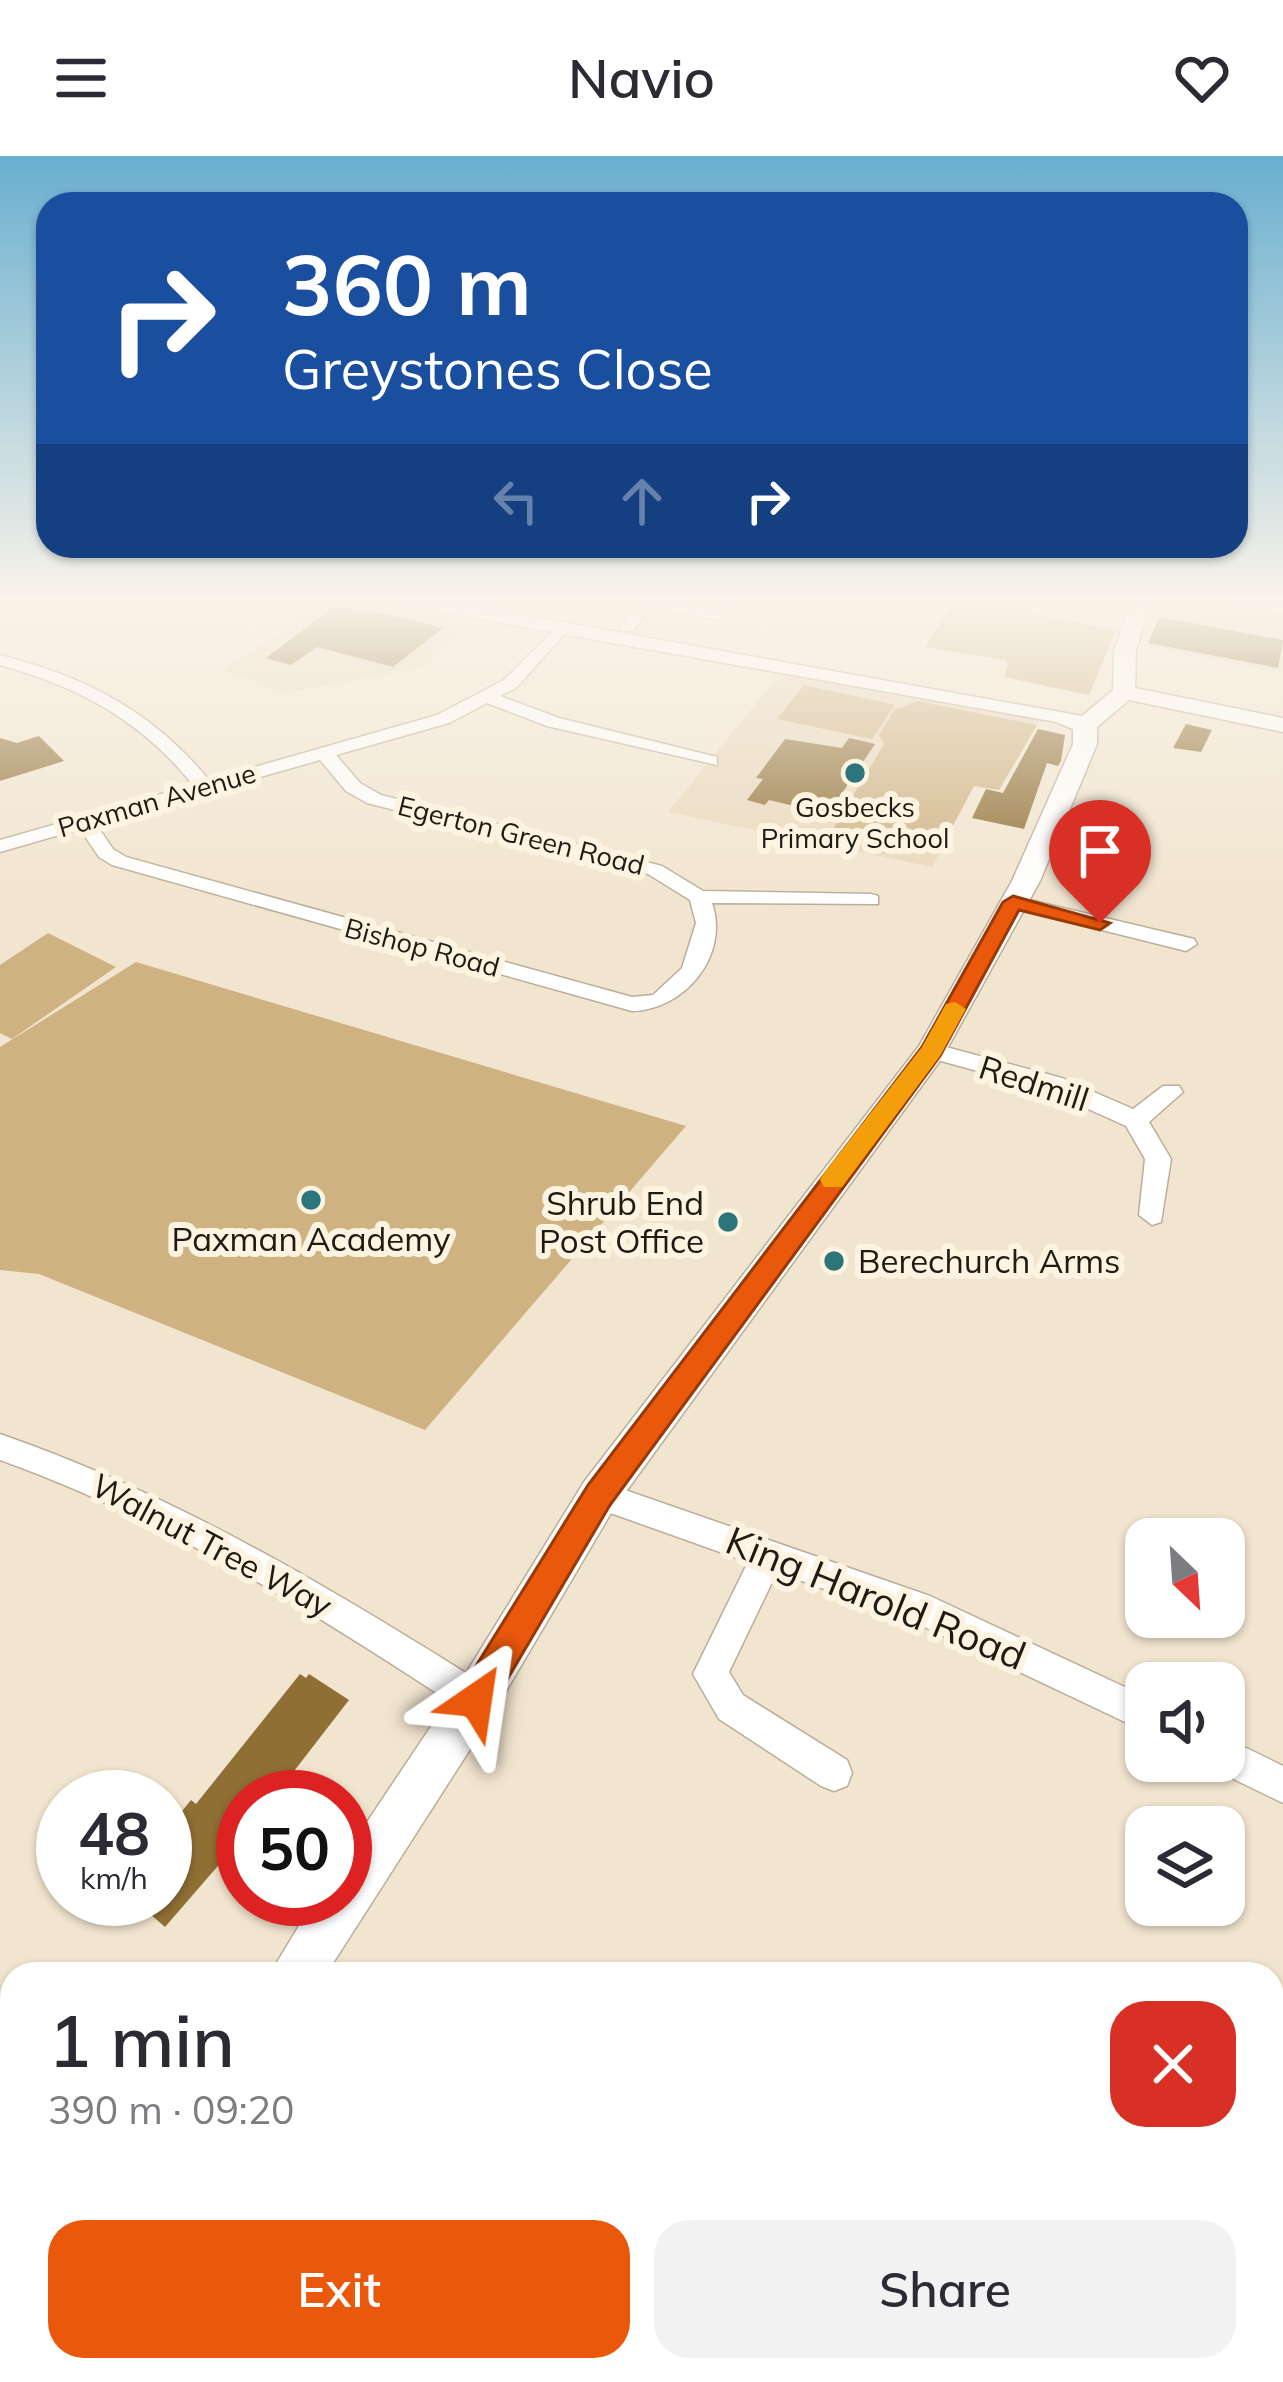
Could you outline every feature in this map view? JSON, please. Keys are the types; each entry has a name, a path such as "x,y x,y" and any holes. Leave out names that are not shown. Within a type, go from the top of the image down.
{"main road":[{"path":"977,701 1062,716 1085,725"},
{"path":"304,1962 476,1700 599,1495 932,1051 1013,902 1085,744 1085,725 1114,701"},
{"path":"1168,701 1283,724"}],"street":[{"path":"113,701 143,720 205,787"},
{"name":"Paxman Avenue","path":"0,846 326,755 443,719 480,701"},
{"path":"498,701 553,722 711,761"},
{"name":"Egerton Green Road","path":"326,755 352,787 374,799 655,870 699,897 871,900"},
{"name":"Bishop Road","path":"85,822 106,853 119,861 632,1004 662,1000 695,959 710,928 707,908 699,897"},
{"path":"1013,902 1186,944"},
{"name":"Redmill","path":"932,1051 1054,1084 1135,1120"},
{"path":"1152,1215 1158,1159 1135,1120 1171,1092"},
{"name":"Walnut Tree Way","path":"0,1447 55,1464 294,1581 476,1700"},
{"name":"King Harold Road","path":"599,1495 918,1607 1125,1705"},
{"path":"770,1552 710,1674 731,1707 834,1773"},
{"path":"1245,1766 1283,1785"}],"shaded area":[{"name":"Gosbecks Primary School","path":"758,701 974,701 1044,713 999,790 974,786 932,867 668,812"},
{"path":"791,701 895,705 872,739 777,719"},
{"path":"918,701 1037,725 999,790 974,786 944,842 901,833 889,854 827,839 884,744 879,735 894,710"},
{"path":"48,933 116,967 12,1039 0,1033 0,965"},
{"name":"Paxman Academy","path":"136,962 686,1126 425,1430 39,1274 0,1270 0,1047"}],"building":[{"path":"1186,724 1212,730 1201,752 1173,748"},
{"path":"1038,729 1065,735 1061,761 1058,766 1047,763 1024,829 972,818 986,789 1003,793"},
{"path":"39,736 64,761 0,781 0,738 17,743"},
{"path":"849,738 875,744 828,814 769,800 765,805 747,800 763,779 756,778 785,739 842,748"},
{"path":"300,1674 306,1678 309,1674 349,1700 295,1770 223,1770"},
{"path":"216,1779 216,1868 192,1896 192,1801 196,1804"}],"slow traffic":[{"path":"833,1180 932,1051 955,1009"}],"place":[{"name":"Gosbecks Primary School","path":"855,773"},
{"name":"Paxman Academy","path":"311,1200"},
{"name":"Shrub End Post Office","path":"728,1222"},
{"name":"Berechurch Arms","path":"834,1261"}],"route":[{"path":"476,1700 599,1495 932,1051 1013,902 1100,923"}]}
